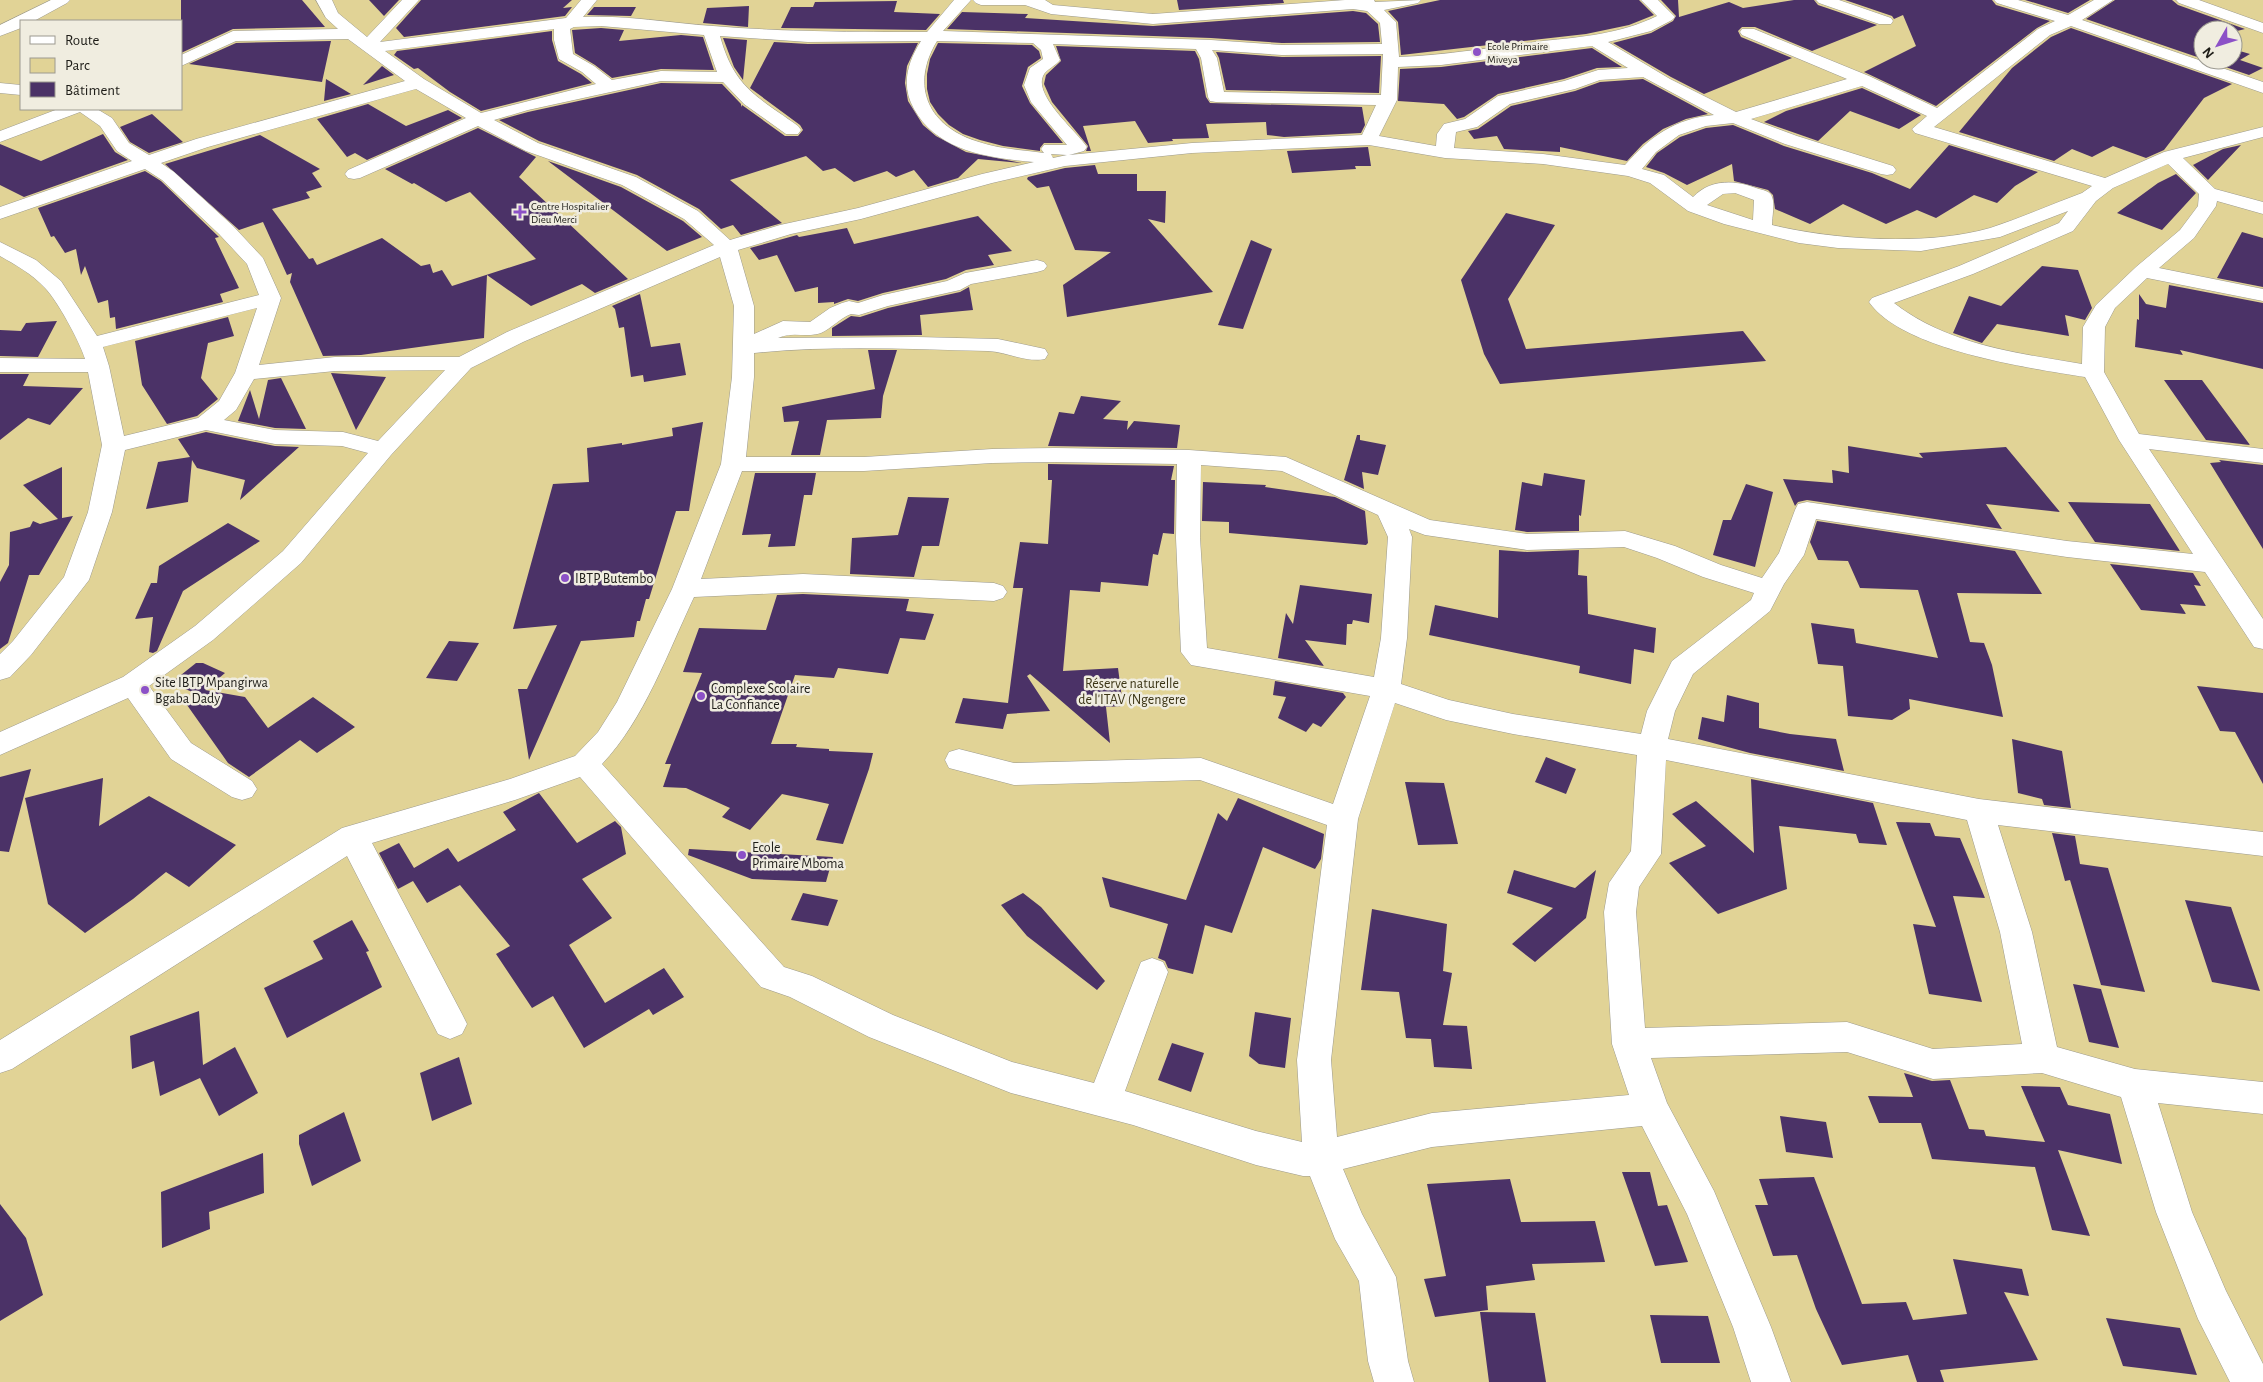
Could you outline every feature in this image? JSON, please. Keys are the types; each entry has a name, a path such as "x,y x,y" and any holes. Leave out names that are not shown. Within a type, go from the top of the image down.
{"street":[{"path":"26,20 62,0"},
{"path":"0,1058 353,837 515,789 584,764 608,740 629,705 685,589 733,464 743,378 744,306 727,247 691,215 630,181 532,147 479,119 418,83 352,34 331,15 324,0"},
{"path":"368,47 410,0"},
{"path":"589,0 571,22 562,27 560,39 566,49 565,56 588,69 609,86"},
{"path":"962,0 930,36 917,62 913,83 924,116 941,131 980,149 1006,154 1065,160"},
{"path":"981,0 1033,1 1059,10 1130,18 1172,19 1413,0"},
{"path":"368,47 571,22 626,22 711,31 808,37 930,36 1038,39 1201,45 1441,60 1595,41 1645,28 1667,17 1649,0"},
{"path":"1824,0 1884,21"},
{"path":"2002,0 2070,21 2263,88"},
{"path":"2105,0 2070,21 2044,32 1921,129 2106,184"},
{"path":"2184,0 2263,28"},
{"path":"1166,2 1174,17 1172,19"},
{"path":"1368,4 1388,22 1390,56 1388,100 1369,140"},
{"path":"0,31 20,23"},
{"path":"711,31 719,60 728,77 748,98 792,130"},
{"path":"1748,32 1863,80 1938,116"},
{"path":"182,61 233,36 352,34"},
{"path":"1006,154 1013,148 1068,150 1078,147 1037,98 1032,85 1036,72 1052,60 1048,48 1038,39"},
{"path":"1595,41 1644,72 1735,118 1804,144 1887,170"},
{"path":"1201,45 1210,58 1216,97 1388,100"},
{"path":"1445,153 1446,134 1450,128 1471,123 1504,100 1569,85 1598,75 1644,72"},
{"path":"354,174 479,119 523,106 661,76 728,77"},
{"path":"1630,172 1650,148 1673,131 1704,121 1735,118 1863,80"},
{"path":"0,213 144,162 233,134 418,83"},
{"path":"0,88 20,90"},
{"path":"0,137 70,110"},
{"path":"88,110 106,122 123,147 168,176 188,194 256,262 272,298 246,373 228,405 206,423"},
{"path":"2093,372 1995,356 1940,339 1912,326 1878,302 1966,270 2066,227 2089,197 2106,184 2170,156 2263,132"},
{"path":"0,744 133,684 204,633 292,557 383,450 463,363 515,337 727,247 787,229 1065,160 1278,142 1369,140 1445,153 1543,158 1630,172 1657,179 1695,207 1731,220 1799,237 1844,243 1921,246 1994,233 2089,197"},
{"path":"2170,156 2208,193 2263,208"},
{"path":"1695,207 1708,193 1724,187 1737,187 1754,192 1763,197 1762,228"},
{"path":"2208,193 2207,206 2188,234 2106,305 2094,327 2093,372 2131,440 2263,640"},
{"path":"0,248 28,264 54,284 91,344 98,366 114,445 100,512 76,580 22,648 0,670"},
{"path":"743,348 783,327 814,328 837,312 849,307 860,309 883,301 953,286 965,280 1037,266"},
{"path":"2143,271 2263,296"},
{"path":"91,344 272,298"},
{"path":"743,348 781,344 918,343 998,345 1037,354"},
{"path":"246,373 335,364 463,363"},
{"path":"0,365 98,366"},
{"path":"114,445 206,423 275,437 343,439 383,450"},
{"path":"2131,440 2263,456"},
{"path":"733,464 864,464 992,456 1055,455 1189,457 1286,464 1425,527 1526,542 1625,539 1768,589"},
{"path":"1189,457 1188,538 1194,652 1201,658 1273,668 1386,689 1446,710 1513,724 1652,748 1978,811 2263,844"},
{"path":"1388,510 1400,537 1394,638 1386,689 1343,819 1314,1060 1321,1158 1348,1226 1377,1277 1388,1361 1394,1382"},
{"path":"1771,1382 1752,1328 1701,1204 1651,1109 1629,1044 1620,912 1624,883 1646,854 1652,748 1662,711 1682,668 1761,605 1768,589 1791,555 1807,510 2067,549 2213,564"},
{"path":"685,589 803,583 994,592"},
{"path":"133,684 180,751 242,790"},
{"path":"959,760 1014,774 1201,769 1343,819"},
{"path":"584,764 774,977 800,986 881,1026 1011,1077 1133,1109 1256,1148 1303,1159 1321,1158 1432,1130 1651,1109"},
{"path":"1978,811 2016,932 2042,1058"},
{"path":"353,837 450,1024"},
{"path":"1104,1102 1152,972"},
{"path":"1629,1044 1847,1037 1933,1064 2042,1058 2135,1085 2263,1098"},
{"path":"2135,1085 2174,1212 2212,1304 2251,1382"}],"green space":[{"name":"Réserve naturelle de l'ITAV (Ngengere","path":"0,0 2263,0 2263,1382 0,1382"}],"building":[{"path":"181,0 302,0 325,27 233,29 182,53"},
{"path":"369,0 399,0 384,16"},
{"path":"421,0 572,0 563,8 572,7 565,16 404,37 396,28"},
{"path":"1177,0 1283,0 1284,3 1179,10"},
{"path":"1440,0 1639,0 1654,15 1629,25 1586,34 1401,55 1398,22 1388,11"},
{"path":"1661,0 1678,0 1679,17 1729,2 1743,8 1794,0 1814,0 1818,5 1877,25 1812,51 1755,27 1742,27 1738,31 1741,37 1792,58 1704,94 1613,43 1651,33 1673,21 1676,16"},
{"path":"1845,0 1992,0 1996,5 2050,21 2037,28 1936,106 1864,72 1916,46 1903,15 1894,19 1892,16"},
{"path":"2025,0 2090,0 2068,13"},
{"path":"2115,0 2172,0 2178,5 2220,20 2193,20 2193,56 2086,19"},
{"path":"897,1 894,12 940,14 926,30 781,28 791,7 813,7 815,2"},
{"path":"749,6 748,27 703,23 707,8"},
{"path":"594,7 636,7 631,16 587,15"},
{"path":"1353,11 1366,13 1378,24 1380,42 1282,43 1211,38 947,29 962,12 1028,14 1025,18 1153,26"},
{"path":"601,28 624,30 619,41 681,35 703,37 714,70 661,69 612,78 575,53 572,30"},
{"path":"2071,28 2232,84 2204,98 2164,150 2146,158 2113,146 2092,157 2072,149 2054,161 1959,132 2012,68 2051,37"},
{"path":"552,31 552,40 558,61 581,74 592,83 481,111 450,92 418,68 414,69 394,55 397,51"},
{"path":"723,38 747,40 743,80 734,67"},
{"path":"331,41 322,82 189,64 236,43"},
{"path":"774,42 808,44 918,43 907,66 905,83 908,101 923,125 936,136 966,152 1022,163 978,159 958,178 928,187 914,170 896,177 887,171 854,182 835,168 823,171 806,156 730,180 782,223 741,235 733,225 721,229 699,209 637,175 539,141 499,120 661,83 722,84 741,104 741,107 742,105 785,136 798,136 803,130 800,125 750,88"},
{"path":"938,43 1032,45 1039,51 1041,58 1028,67 1022,86 1030,103 1063,143 1044,143 1040,151 1003,146 963,134 949,125 930,102 927,89 930,59"},
{"path":"1056,46 1195,51 1199,59 1206,97 1210,103 1362,107 1365,125 1361,133 1284,137 1267,135 1266,122 1206,124 1209,138 1172,139 1173,141 1148,143 1135,121 1083,126 1091,151 1086,151 1088,146 1052,102 1044,84 1046,75 1061,61"},
{"path":"1592,48 1622,67 1597,68 1564,79 1498,94 1464,117 1457,119 1444,104 1398,101 1400,69 1441,67"},
{"path":"1216,52 1282,57 1381,56 1379,93 1226,90"},
{"path":"2243,52 2250,54 2243,58"},
{"path":"2243,61 2263,68 2249,75 2234,70 2243,70"},
{"path":"382,66 394,75 363,85"},
{"path":"326,79 351,94 324,101"},
{"path":"1643,79 1708,114 1686,119 1663,129 1643,144 1627,161 1560,147 1560,152 1504,149 1497,136 1474,139 1468,131 1478,129 1511,106 1575,91 1600,82"},
{"path":"1862,88 1921,115 1899,129 1850,111 1818,141 1764,122 1786,111"},
{"path":"368,104 406,126 448,110 462,118 367,160 355,153 347,157 317,119"},
{"path":"152,114 183,142 149,153 130,142 120,127"},
{"path":"1733,125 1784,146 1872,173 1910,189 1949,145 2038,172 2015,186 1997,203 1974,195 1936,218 1917,210 1886,224 1843,204 1810,224 1775,209 1773,195 1768,190 1734,181 1732,164 1687,185 1664,173 1646,167 1657,153 1680,137 1706,128"},
{"path":"478,128 536,157 519,177 628,279 595,293 582,284 531,306 487,275 484,338 361,355 323,356 290,282 292,273 287,275 263,222 239,230 165,164 260,135 320,169 312,173 322,187 306,192 310,198 272,209 309,259 313,258 317,265 382,238 421,266 430,264 433,273 442,270 452,286 536,259 470,192 446,202 385,169"},
{"path":"103,134 115,152 128,160 24,197 0,185 0,144 41,161"},
{"path":"2241,145 2208,180 2193,165 2223,149"},
{"path":"1368,147 1371,166 1355,166 1356,169 1292,173 1287,151"},
{"path":"548,161 621,187 683,221 702,237 667,251"},
{"path":"1095,165 1098,174 1137,174 1137,191 1166,191 1165,223 1148,219 1213,292 1067,317 1063,285 1111,252 1075,250 1049,186 1037,188 1027,179 1028,177 1065,168"},
{"path":"145,171 161,181 219,237 215,238 239,288 220,294 223,302 116,329 115,317 110,318 108,300 98,303 85,266 81,275 76,249 65,253 54,236 51,237 38,208"},
{"path":"2176,174 2196,193 2162,230 2117,213 2158,183"},
{"path":"1506,213 1555,225 1508,299 1526,349 1743,331 1766,361 1500,384 1484,354 1461,280"},
{"path":"978,216 1012,251 988,255 994,265 966,270 946,279 883,293 858,301 848,299 834,304 834,302 818,303 818,287 795,292 777,255 759,260 750,248 797,235 799,237 847,228 854,244"},
{"path":"2242,232 2263,238 2263,287 2217,278"},
{"path":"1251,240 1272,249 1243,329 1218,325"},
{"path":"2042,266 2078,270 2092,308 2085,320 2065,315 2069,336 1997,324 1982,343 1953,333 1969,296 2001,306"},
{"path":"2169,285 2263,303 2263,369 2180,350 2183,355 2135,347 2137,319 2139,320 2139,294 2146,304 2166,308"},
{"path":"969,287 973,310 920,315 922,335 832,336 832,328 851,316 860,317 888,308 960,292"},
{"path":"640,294 651,347 680,343 686,375 644,382 643,375 631,377 624,327 619,328 615,309 612,306"},
{"path":"228,317 234,336 208,343 201,378 218,399 197,416 167,424 142,385 135,341"},
{"path":"57,321 38,357 0,356 0,330 21,331 26,323"},
{"path":"868,350 897,350 883,396 881,418 827,420 820,455 791,455 799,421 784,422 782,407 875,389"},
{"path":"331,373 386,377 356,430"},
{"path":"0,374 29,374 23,386 83,388 50,425 28,418 0,440"},
{"path":"281,378 306,429 275,428 238,421 250,390 259,419 268,380"},
{"path":"2164,380 2202,380 2250,445 2206,440"},
{"path":"1081,396 1121,401 1103,419 1128,421 1127,430 1134,421 1180,425 1177,448 1048,446 1059,412 1074,414"},
{"path":"703,422 689,511 676,511 649,599 646,599 640,621 637,621 634,637 581,641 529,760 518,689 527,689 557,625 513,629 553,484 589,482 587,448 622,443 622,445 673,436 672,428"},
{"path":"206,432 275,446 299,447 240,500 245,480 197,468 192,460 188,502 146,509 158,462 190,457 178,439"},
{"path":"1357,435 1360,435 1360,440 1386,445 1378,475 1362,472 1364,489 1344,480"},
{"path":"1848,446 1923,458 1919,453 2006,447 2060,512 1986,504 2002,529 1807,500 1798,502 1795,506 1783,479 1833,483 1832,470 1849,473"},
{"path":"2219,460 2263,465 2263,549 2210,463 2221,462"},
{"path":"1048,464 1174,466 1171,480 1175,480 1174,534 1163,533 1158,555 1153,554 1148,586 1101,582 1100,592 1070,590 1063,671 1118,668 1123,706 1106,707 1110,743 1030,674 1027,676 1050,711 1007,714 1003,729 955,723 963,698 1008,703 1023,588 1013,588 1020,542 1048,544 1052,480 1048,480"},
{"path":"62,467 62,518 73,516 39,575 29,575 8,643 0,649 0,582 9,565 10,532 30,527 33,521 40,524 58,519 23,485"},
{"path":"755,473 816,473 812,495 804,495 795,546 768,547 771,534 742,535"},
{"path":"1544,473 1585,480 1581,516 1579,515 1579,531 1527,532 1515,530 1522,482 1542,486"},
{"path":"1203,482 1266,485 1265,487 1335,497 1365,511 1368,543 1366,545 1229,533 1229,522 1202,521"},
{"path":"1746,484 1773,492 1755,567 1713,555 1723,520 1731,520"},
{"path":"908,497 949,498 939,546 922,546 914,577 850,574 852,538 898,535"},
{"path":"2068,502 2150,504 2180,551 2095,542"},
{"path":"1817,521 2015,551 2042,594 1957,593 1970,642 1984,643 1992,665 2003,717 1909,699 1910,709 1892,720 1848,716 1843,666 1818,664 1811,623 1854,629 1856,643 1938,658 1918,590 1860,588 1848,561 1818,560 1810,542"},
{"path":"228,523 260,541 183,591 157,651 149,652 153,617 135,619 151,583 157,583 159,566"},
{"path":"1499,550 1527,552 1579,550 1578,575 1587,576 1588,614 1656,628 1654,653 1634,649 1631,684 1579,673 1580,666 1429,635 1435,605 1498,618"},
{"path":"2110,564 2193,573 2201,586 2194,585 2206,606 2180,604 2186,614 2141,610"},
{"path":"1300,585 1372,594 1369,623 1353,620 1352,624 1347,624 1346,645 1305,640 1324,666 1278,658 1286,613 1293,624"},
{"path":"803,594 909,599 906,611 934,614 925,640 900,638 888,674 838,668 834,678 795,675 771,744 797,744 796,747 829,749 829,751 873,753 843,844 816,840 829,804 782,794 750,830 722,817 730,808 686,788 663,787 671,764 665,764 702,673 683,672 699,628 766,630 777,595"},
{"path":"449,641 479,643 457,681 426,678"},
{"path":"196,663 203,663 225,673 205,690 245,697 268,728 313,697 355,727 317,753 300,740 249,777 228,763 187,705 197,694 171,683"},
{"path":"1275,681 1343,693 1346,697 1321,727 1313,723 1306,732 1278,718 1286,697 1273,695"},
{"path":"2197,686 2263,693 2263,784 2235,732 2220,731"},
{"path":"1727,695 1759,703 1759,728 1790,734 1836,739 1844,771 1750,753 1698,739 1702,717 1724,722"},
{"path":"2012,739 2062,751 2071,808 2044,805 2042,799 2018,793"},
{"path":"1546,757 1576,769 1566,794 1535,782"},
{"path":"31,769 9,852 0,851 0,777"},
{"path":"103,778 99,826 149,796 236,845 189,887 166,872 133,899 85,933 48,904 25,798"},
{"path":"1751,779 1873,803 1887,845 1859,843 1856,834 1779,826 1787,889 1718,914 1669,863 1706,846 1672,814 1696,801 1754,853"},
{"path":"1405,782 1444,783 1458,844 1418,845"},
{"path":"539,793 577,843 615,821 621,827 626,854 582,879 612,918 569,945 605,1003 664,968 684,997 653,1015 649,1009 584,1048 553,996 532,1008 496,954 510,946 460,885 427,903 413,881 398,889 379,853 399,843 414,868 448,848 458,862 516,830 503,812"},
{"path":"1238,798 1324,834 1321,859 1315,869 1263,847 1232,933 1205,925 1193,974 1168,968 1165,961 1158,958 1168,924 1110,907 1102,877 1186,900 1218,813 1227,821"},
{"path":"1896,822 1930,823 1935,836 1960,838 1985,898 1953,896 1982,1002 1929,994 1913,924 1936,927"},
{"path":"2052,833 2075,836 2080,864 2108,868 2145,992 2101,985 2070,880 2065,881"},
{"path":"689,849 833,857 826,882 752,879 688,855"},
{"path":"1514,870 1575,888 1596,870 1586,918 1535,962 1512,944 1553,908 1507,893"},
{"path":"803,893 838,900 828,926 791,920"},
{"path":"1023,893 1041,907 1105,981 1097,990 1027,936 1001,905"},
{"path":"2185,900 2231,907 2260,991 2212,982"},
{"path":"1372,909 1447,924 1443,971 1452,973 1443,1025 1467,1026 1472,1069 1434,1067 1431,1039 1406,1038 1399,992 1361,990"},
{"path":"352,920 369,951 366,952 382,987 287,1038 264,988 323,959 313,941"},
{"path":"2073,984 2101,989 2119,1048 2089,1042"},
{"path":"199,1011 203,1065 235,1047 258,1093 219,1116 200,1078 160,1096 154,1061 132,1069 130,1036"},
{"path":"1255,1012 1291,1018 1285,1068 1259,1064 1249,1056"},
{"path":"1172,1043 1204,1053 1191,1092 1158,1080"},
{"path":"459,1057 472,1104 432,1121 420,1073"},
{"path":"1904,1073 1932,1081 1950,1080 1969,1129 1984,1130 1986,1136 2045,1142 2021,1086 2060,1087 2068,1105 2110,1114 2122,1164 2058,1150 2090,1236 2052,1230 2035,1167 1932,1159 1921,1123 1879,1123 1868,1096 1913,1097"},
{"path":"344,1112 361,1161 312,1186 299,1144 299,1135"},
{"path":"1780,1116 1826,1122 1833,1158 1786,1152"},
{"path":"263,1153 264,1193 209,1212 210,1229 162,1248 161,1192"},
{"path":"1622,1172 1650,1172 1658,1206 1667,1205 1688,1262 1655,1266"},
{"path":"1814,1177 1862,1304 1906,1302 1913,1320 1967,1314 1953,1259 2022,1269 2029,1296 2004,1292 2038,1360 1940,1370 1944,1382 1917,1382 1908,1355 1842,1365 1816,1309 1797,1255 1773,1256 1755,1205 1768,1205 1759,1179"},
{"path":"1510,1179 1521,1222 1595,1221 1605,1262 1532,1264 1535,1280 1486,1286 1488,1310 1435,1317 1424,1279 1446,1276 1427,1184"},
{"path":"0,1204 26,1238 43,1295 0,1321"},
{"path":"1480,1312 1535,1313 1546,1382 1489,1382"},
{"path":"1650,1315 1708,1316 1720,1363 1661,1363"},
{"path":"2106,1318 2180,1328 2197,1375 2123,1366"}],"place":[{"name":"Ecole Primaire Miveya","path":"1477,52"},
{"name":"Centre Hospitalier Dieu Merci","path":"520,212"},
{"name":"IBTP Butembo","path":"565,578"},
{"name":"Site IBTP Mpangirwa Bgaba Dady","path":"145,690"},
{"name":"Complexe Scolaire La Confiance","path":"701,696"},
{"name":"Ecole Primaire Mboma","path":"742,855"}]}
